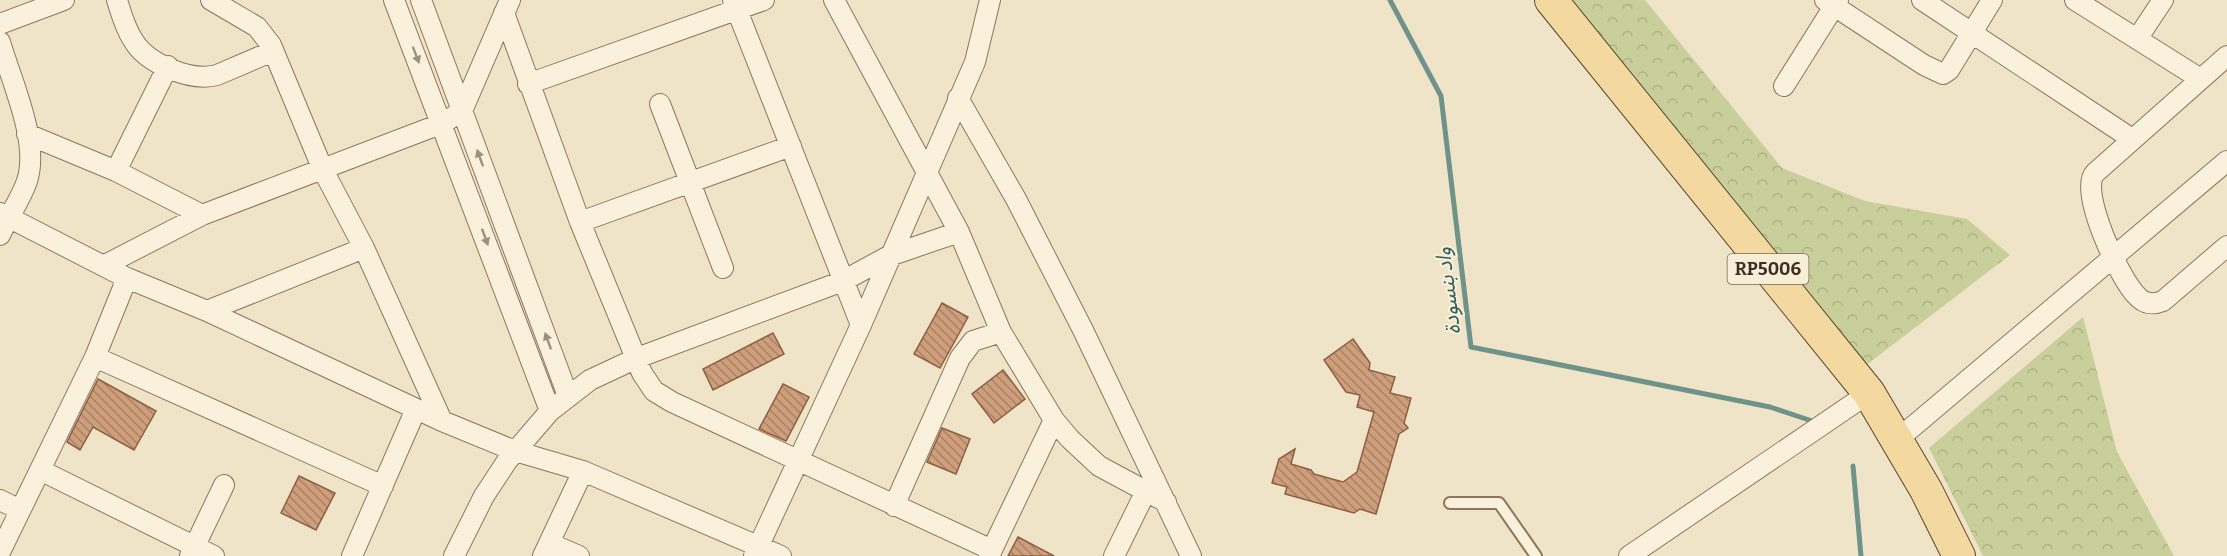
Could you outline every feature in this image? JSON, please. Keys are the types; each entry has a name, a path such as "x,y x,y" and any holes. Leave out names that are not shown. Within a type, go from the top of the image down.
{"main road":[{"name":"RP5006","path":"1551,0 1869,393 1959,556"}],"street":[{"path":"0,24 64,0"},
{"path":"117,0 126,26 137,46 147,56 191,75 208,77 273,51"},
{"path":"211,0 257,27 267,37 323,170 364,248 442,421"},
{"path":"394,0 443,123 550,411"},
{"path":"421,0 568,396"},
{"path":"528,84 735,5 764,0"},
{"path":"834,0 959,232 1000,332 1054,420 1091,459 1145,493 1166,502"},
{"path":"756,551 861,325 975,62 990,0"},
{"path":"1922,0 2132,139"},
{"path":"1784,86 1832,2 1924,65 1941,73 1949,70 1992,0"},
{"path":"2137,39 2163,0"},
{"path":"2088,4 2137,39 2199,78"},
{"path":"735,5 861,325"},
{"path":"105,265 202,215 443,123 462,111 507,7"},
{"path":"507,7 528,84 580,222 646,381 659,395 991,553 1054,420"},
{"path":"0,42 27,134 30,153 27,181 3,221 105,265 127,278 207,311 442,421 515,451 584,471 756,551 781,556"},
{"path":"2227,56 2199,78 2132,139 2093,175 2090,181 2095,213 2114,258 2136,295 2154,304 2163,302 2227,246"},
{"path":"116,171 168,66"},
{"path":"958,98 1047,260 1191,556"},
{"path":"660,104 723,268"},
{"path":"27,134 116,171 202,215"},
{"path":"580,222 790,146"},
{"path":"1897,440 2227,161"},
{"path":"454,556 484,496 515,451 550,411 596,377 637,358 843,281 890,256 959,232"},
{"path":"207,311 364,248"},
{"path":"0,552 95,357 127,278"},
{"path":"894,506 960,358 979,338 1000,332"},
{"path":"95,357 383,486"},
{"path":"1629,556 1869,393"},
{"path":"352,556 416,409"},
{"path":"40,470 192,551 214,556"},
{"path":"579,556 546,549 584,471"},
{"path":"192,551 224,484"},
{"path":"1113,556 1145,493"},
{"path":"0,500 20,510"}],"lane":[{"path":"1450,503 1499,503 1536,556"}],"green space":[{"path":"1572,0 1645,0 1782,168 1865,201 1967,219 2010,255 1865,366"},
{"path":"2083,317 2117,452 2174,556 1983,556 1929,448"}],"building":[{"path":"942,303 968,317 940,368 914,354"},
{"path":"773,333 784,354 713,390 703,369"},
{"path":"1353,339 1370,363 1369,370 1395,377 1390,393 1411,398 1404,423 1408,428 1399,434 1376,514 1360,509 1354,513 1285,494 1287,487 1272,483 1279,459 1295,449 1291,464 1311,470 1314,474 1343,482 1357,472 1374,412 1357,407 1360,395 1346,392 1324,360"},
{"path":"1003,370 1025,399 994,423 972,394"},
{"path":"98,379 156,411 134,450 93,427 80,450 67,442"},
{"path":"783,384 809,397 786,441 759,429"},
{"path":"942,428 970,439 956,474 927,462"},
{"path":"299,476 335,493 316,530 281,513"},
{"path":"1018,537 1054,556 1008,556"}],"waterway":[{"name":"واد بنسودة","path":"1390,0 1441,96 1471,347 1770,407 1815,422"},
{"name":"واد بنسودة","path":"1853,466 1861,556"}]}
